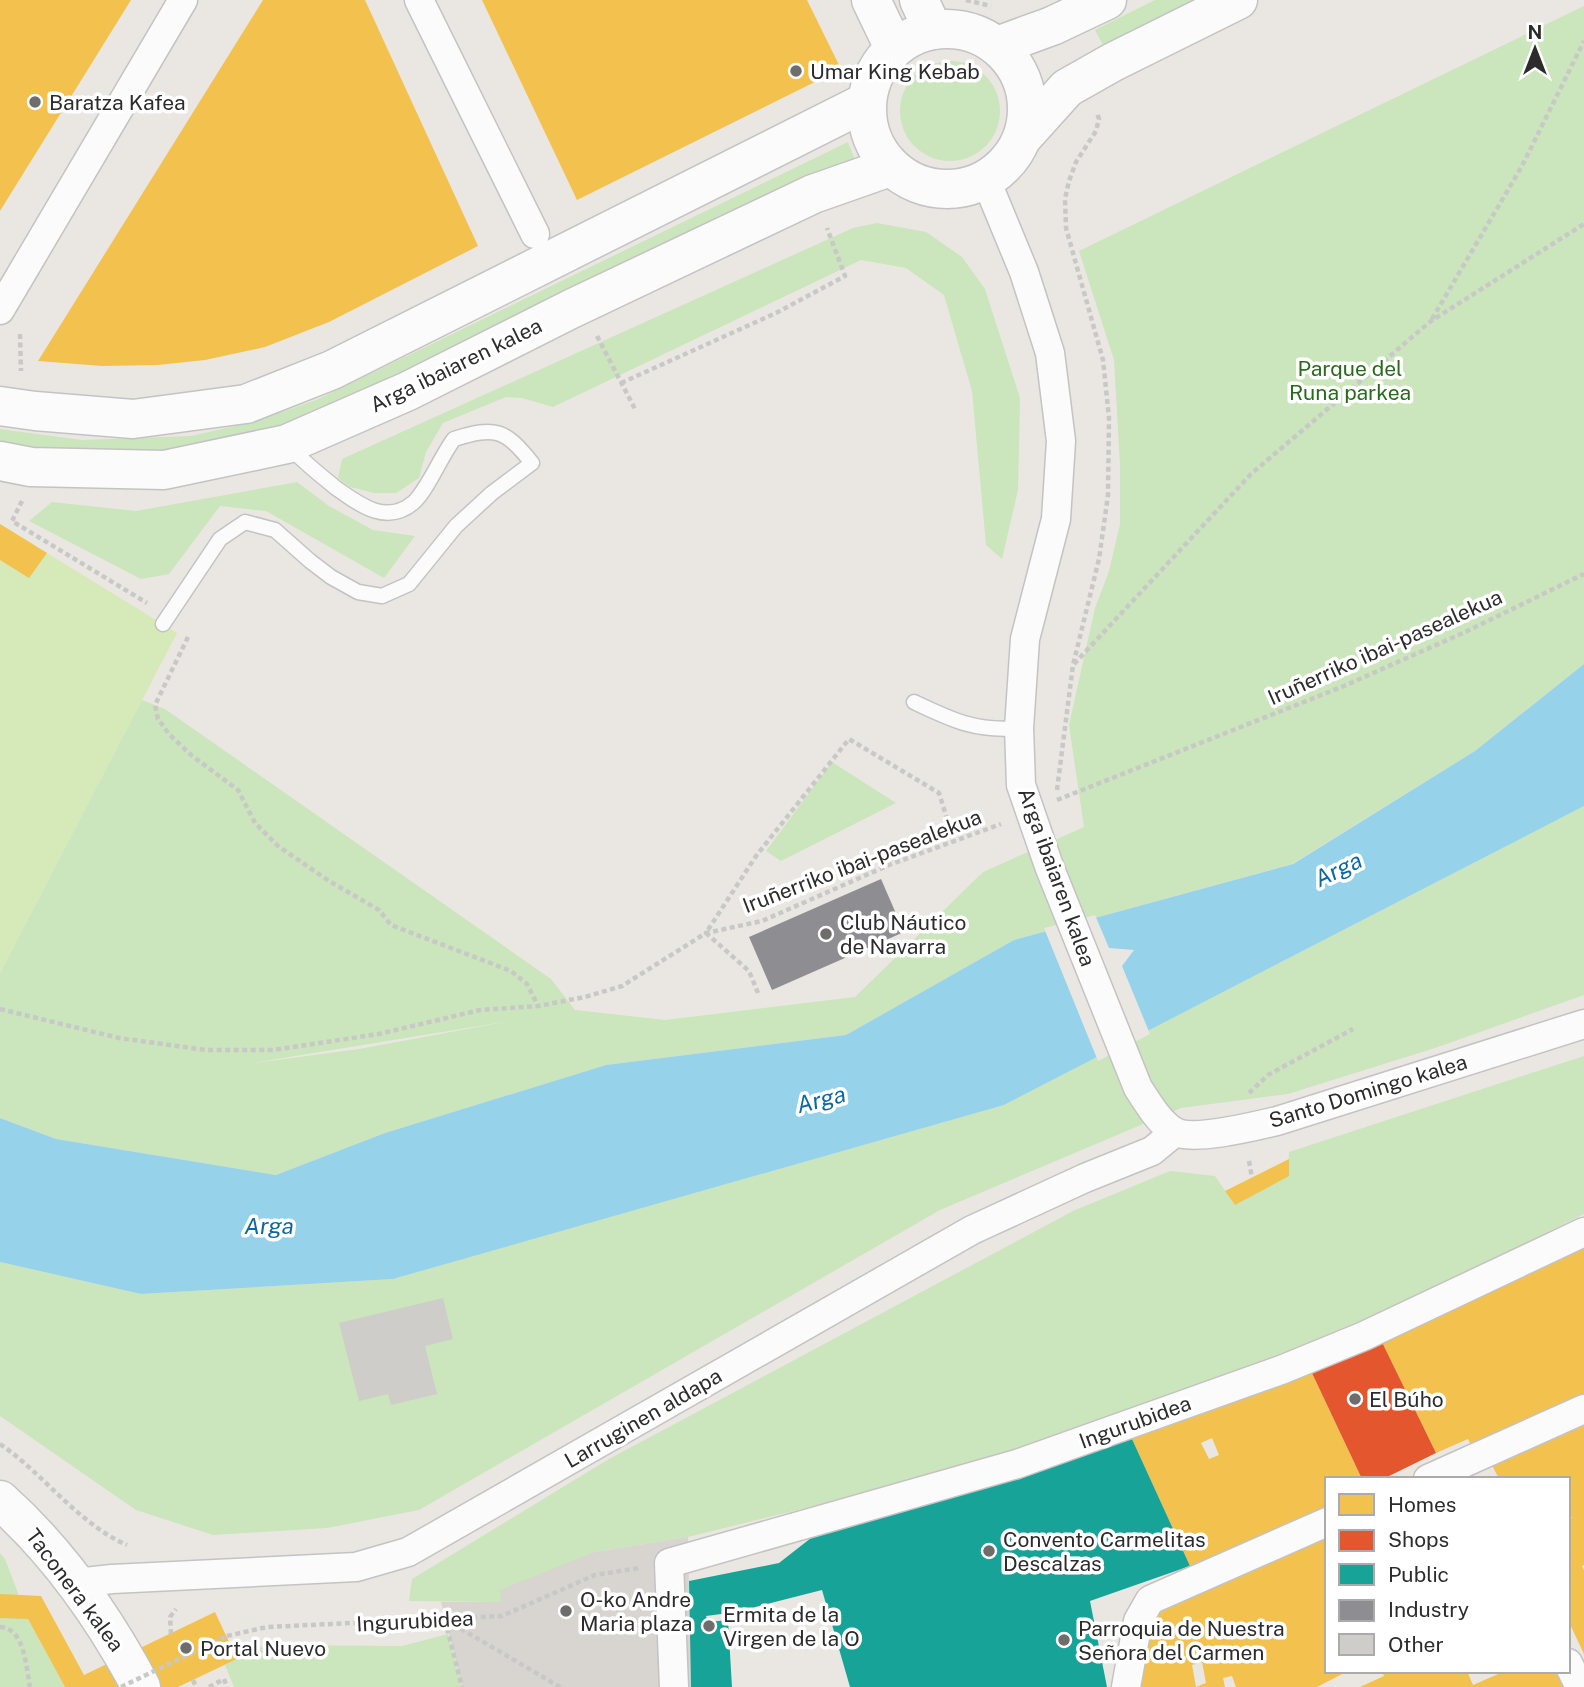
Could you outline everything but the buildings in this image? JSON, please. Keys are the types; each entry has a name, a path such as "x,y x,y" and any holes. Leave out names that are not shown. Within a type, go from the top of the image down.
{"street":[{"path":"0,310 183,0"},
{"path":"419,0 535,233"},
{"path":"871,0 894,48"},
{"path":"996,46 1052,26 1107,0"},
{"path":"1022,138 1067,88 1112,62 1238,0"},
{"path":"926,15 955,30 977,35 996,46 1014,65 1024,88 1028,113 1022,138 1014,154 1002,169 986,180 962,188 936,190 911,182 890,167 876,148 868,126 866,102 880,63 894,48 913,37 926,15"},
{"path":"0,406 133,419 246,404 332,370 866,102"},
{"name":"Arga ibaiaren kalea","path":"0,461 31,467 164,470 287,444 408,391 571,309 813,194 890,167"},
{"name":"Arga ibaiaren kalea","path":"986,180 1024,272 1050,353 1061,440 1056,519 1025,639 1019,728 1021,785 1049,866 1138,1088 1165,1123"},
{"name":"Santo Domingo kalea","path":"1165,1123 1205,1134 1277,1121 1584,1024"},
{"name":"Larruginen aldapa","path":"76,1583 356,1567 408,1552 972,1230 1084,1178 1152,1151 1165,1123"},
{"name":"Ingurubidea","path":"668,1563 1017,1464 1281,1370 1364,1336 1584,1232"},
{"path":"1439,1477 1477,1470 1584,1409"},
{"name":"Taconera kalea","path":"0,1500 26,1524 76,1583 141,1687"},
{"path":"1126,1687 1138,1620 1150,1600 1325,1523"},
{"path":"668,1563 674,1687"},
{"path":"1570,1667 1580,1687"}],"lane":[{"path":"166,620 220,539 245,522 275,530 331,577 358,592 382,596 409,584 456,526 531,463 514,441 498,433 472,433 454,439 415,501 398,512 381,512 363,508 305,464 287,444"},
{"path":"914,702 955,721 994,730 1019,728"}],"path":[{"path":"1431,321 1522,166 1584,41"},
{"path":"1073,665 1251,474 1431,321 1584,224"},
{"path":"621,383 776,313 845,276 826,227"},
{"path":"595,332 636,411"},
{"path":"23,499 12,521 166,620 192,629 155,705 158,719 191,755 238,790 255,823 278,846 329,881 379,910 391,925 511,971 527,984 538,1006"},
{"name":"Iruñerriko ibai-pasealekua","path":"0,1009 119,1038 206,1050 273,1050 379,1034 480,1010 538,1006 585,997 622,986 706,933 762,921 889,865 1031,815 1080,791 1344,686 1584,575"},
{"path":"758,993 749,971 706,933 756,856 849,739 939,793 954,841"},
{"path":"1241,1101 1268,1075 1353,1029"},
{"path":"1248,1153 1252,1178"},
{"path":"0,1444 90,1522 113,1538 134,1547"},
{"name":"Ingurubidea","path":"121,1687 227,1636 268,1627 502,1616 595,1575 668,1563"},
{"path":"171,1634 170,1617 177,1608 184,1607"},
{"path":"445,1620 463,1687"},
{"path":"445,1620 560,1687"},
{"path":"0,1627 6,1628 19,1638 30,1687"},
{"path":"209,1687 224,1679 227,1687"},
{"path":"193,1680 196,1687"}],"green space":[{"path":"1155,0 1198,0 1104,47 1095,30"},
{"name":"Parque del Runa parkea","path":"1584,6 1584,664 1475,751 1292,864 1014,940 846,1035 606,1065 385,1133 276,1175 56,1139 0,1118 0,973 142,700 165,709 551,979 575,1010 665,1020 855,997 983,872 1084,827 1069,725 1095,608 1109,571 1120,524 1120,465 1114,360 1079,251","holes":["510,1021 359,1049 251,1063"]},
{"path":"950,61 969,64 986,75 997,92 1000,111 997,130 986,147 969,158 950,161 931,158 914,147 903,130 900,111 903,92 914,75 931,64"},
{"path":"848,142 857,165 301,424 186,452 0,448 0,429 82,440 191,436 253,422 316,400"},
{"path":"877,223 926,232 962,257 985,289 1020,398 1018,490 1002,559 986,545 972,391 944,295 906,268 861,260 553,407 522,398 506,397 443,423 426,452 419,478 396,493 374,493 350,487 338,478 342,459 853,228"},
{"path":"297,482 329,506 373,530 415,536 384,578 266,511 220,506 169,574 141,579 29,521 52,502 136,511"},
{"path":"0,524 177,633 0,973"},
{"path":"832,762 896,803 781,861 766,851"},
{"path":"1584,806 1584,995 1438,1047 1288,1094 1181,1108 940,1210 419,1510 327,1528 213,1535 136,1510 0,1416 0,1262 141,1294 393,1279 1004,1105"},
{"path":"1584,1056 1584,1214 1409,1301 1261,1362 1012,1457 688,1537 595,1552 501,1602 409,1601 412,1579 609,1459 1073,1211 1170,1171 1215,1176 1235,1205 1288,1176 1289,1152"},
{"path":"0,1553 5,1559 28,1619 65,1687 0,1687"},
{"path":"448,1634 462,1687 234,1687 225,1665 265,1645 402,1646"}],"shaded area":[{"name":"O-ko Andre Maria plaza","path":"688,1537 691,1687 462,1687 441,1602 501,1602 500,1590 595,1552"}],"water":[{"name":"Arga","path":"1584,664 1584,806 1004,1105 393,1279 141,1294 0,1262 0,1118 56,1139 276,1175 385,1133 606,1065 846,1035 1014,940 1293,864 1475,751"}],"pier":[{"path":"1095,915 1109,948 1134,950 1122,966 1150,1034 1098,1061 1044,928"}],"place":[{"name":"Umar King Kebab","path":"796,71"},
{"name":"Baratza Kafea","path":"35,102"},
{"name":"Club Náutico de Navarra","path":"826,934"},
{"name":"El Búho","path":"1355,1399"},
{"name":"Convento Carmelitas Descalzas","path":"989,1551"},
{"name":"O-ko Andre Maria plaza","path":"566,1611"},
{"name":"Ermita de la Virgen de la O","path":"709,1626"},
{"name":"Parroquia de Nuestra Señora del Carmen","path":"1064,1640"},
{"name":"Portal Nuevo","path":"186,1648"}]}
